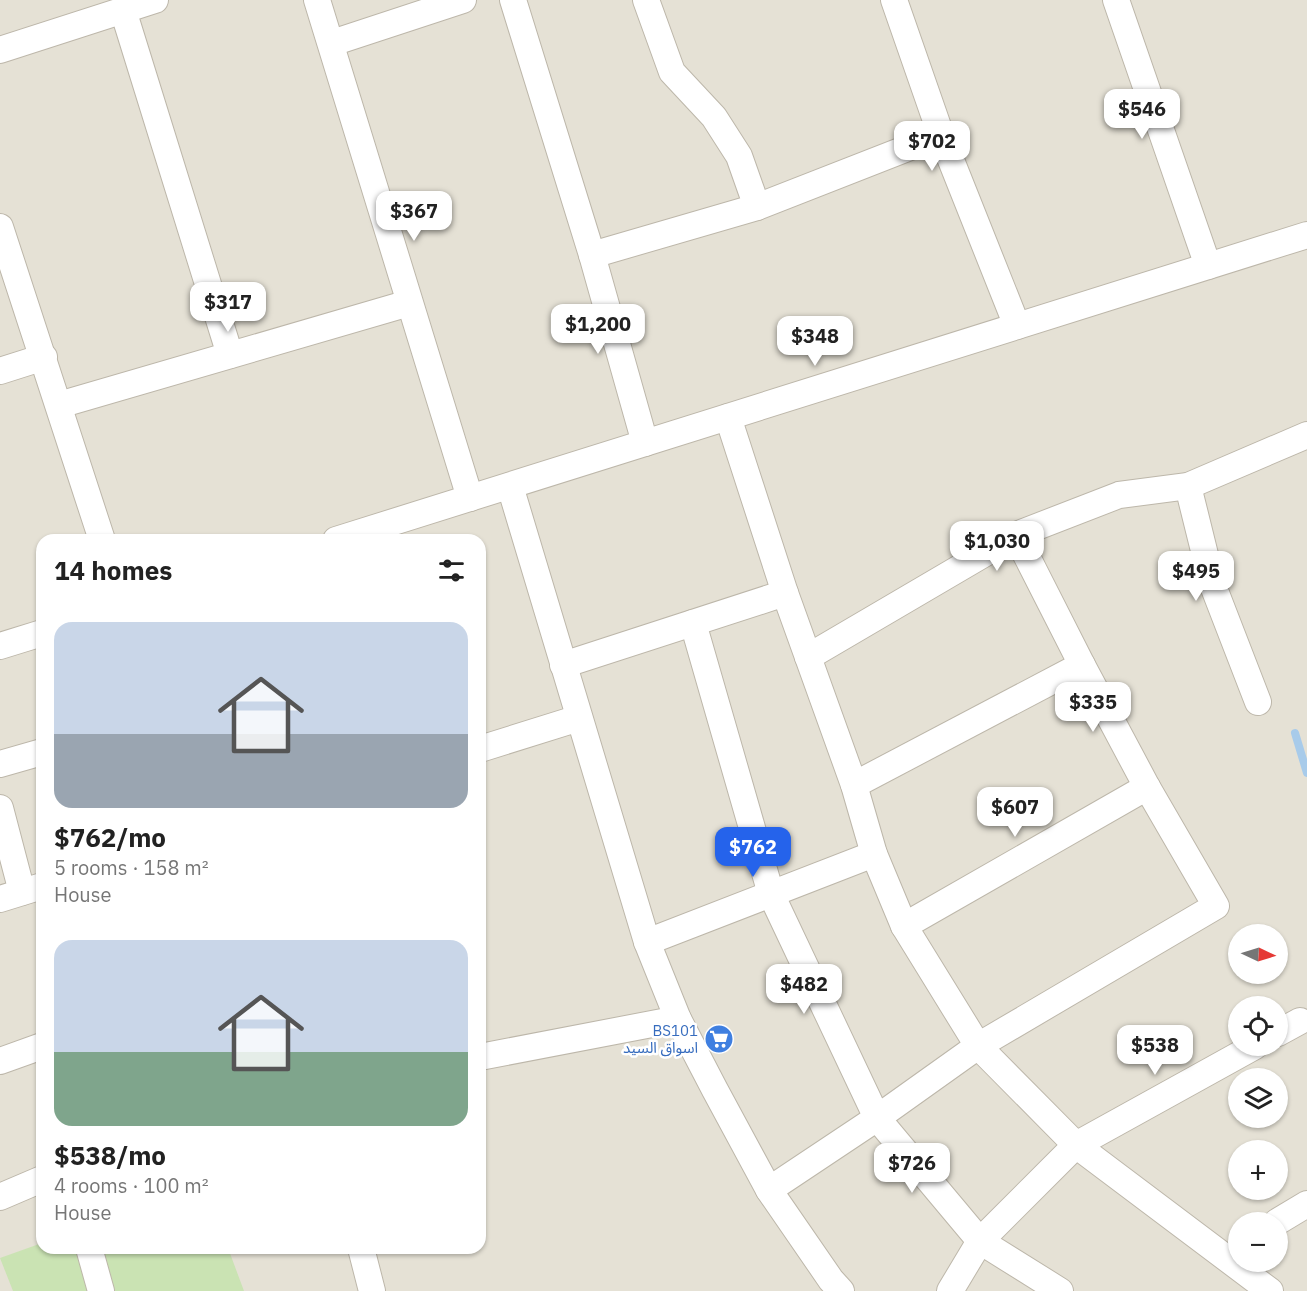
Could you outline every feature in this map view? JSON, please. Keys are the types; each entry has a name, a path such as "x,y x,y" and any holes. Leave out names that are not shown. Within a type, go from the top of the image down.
{"street":[{"path":"0,51 155,0"},
{"path":"317,0 470,498"},
{"path":"332,43 463,0"},
{"path":"513,0 592,255 645,443"},
{"path":"646,0 672,72 714,117 739,156 757,207"},
{"path":"894,0 941,135 1017,326"},
{"path":"1116,0 1208,266"},
{"path":"123,10 230,355"},
{"path":"592,255 757,207 941,135"},
{"path":"0,227 100,534"},
{"path":"355,534 1307,235"},
{"path":"59,405 409,303"},
{"path":"0,371 44,357"},
{"path":"728,417 785,593 854,785 874,854 904,926 978,1046 1076,1145 1228,1250"},
{"path":"808,657 1016,535 1119,495 1188,486 1307,435"},
{"path":"510,486 647,942 678,1019 769,1190 841,1291"},
{"path":"1188,486 1212,583 1258,702"},
{"path":"769,1190 877,1118 978,1046 1216,906 1147,787 1016,535"},
{"path":"563,665 785,593"},
{"path":"693,623 771,894 877,1118 980,1241 1060,1291"},
{"path":"0,646 36,635"},
{"path":"854,785 1082,665"},
{"path":"486,747 579,718"},
{"path":"0,764 36,754"},
{"path":"904,926 1147,787"},
{"path":"0,808 21,892"},
{"path":"647,942 874,854"},
{"path":"486,1056 678,1019"},
{"path":"0,1061 36,1048"},
{"path":"950,1291 980,1241 1076,1145 1237,1056"},
{"path":"0,1197 36,1182"},
{"path":"1288,1215 1307,1204"},
{"path":"91,1254 101,1291"},
{"path":"363,1254 372,1291"},
{"path":"1251,1272 1270,1291"}],"shaded area":[{"path":"0,0 1307,0 1307,1291 0,1291"}],"green space":[{"path":"36,1245 36,1254 230,1254 244,1291 13,1291 0,1258"}],"waterway":[{"path":"1295,733 1307,773"}],"place":[{"name":"BS101 اسواق السيد","path":"719,1039"}]}
